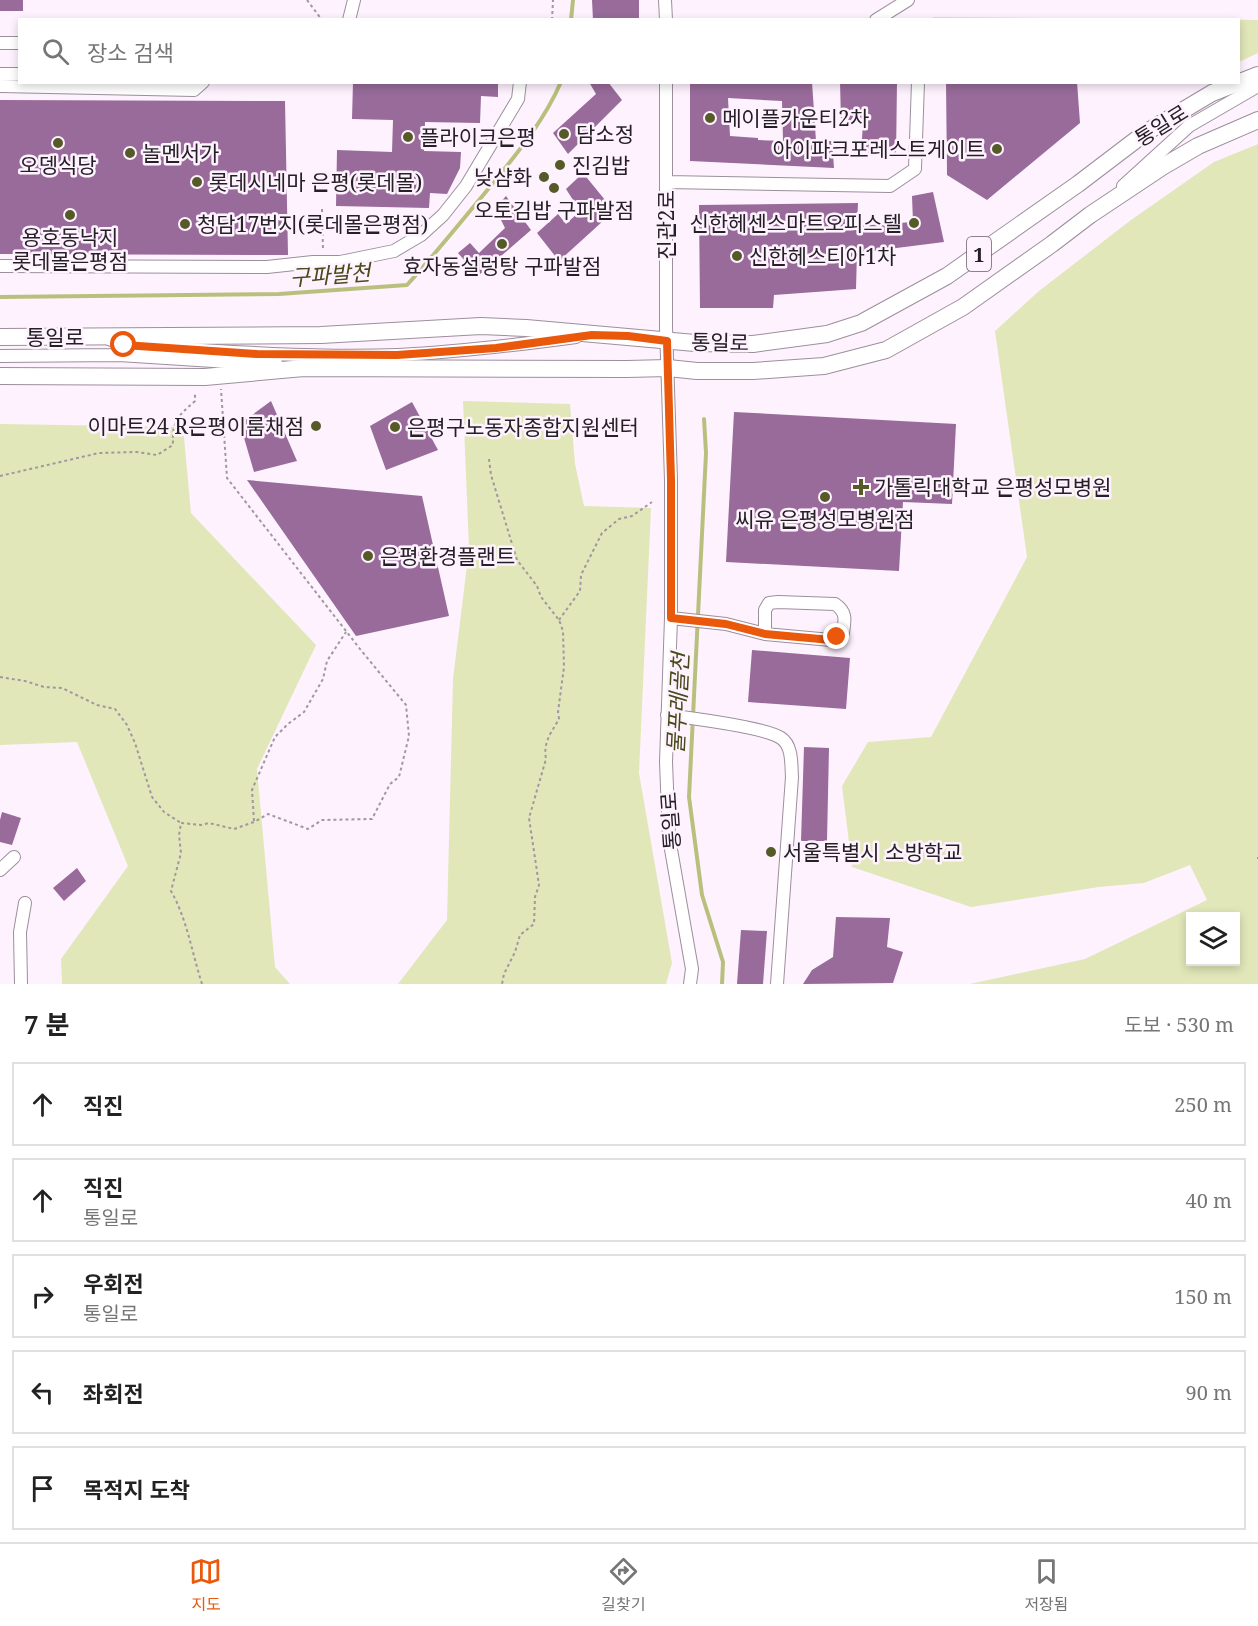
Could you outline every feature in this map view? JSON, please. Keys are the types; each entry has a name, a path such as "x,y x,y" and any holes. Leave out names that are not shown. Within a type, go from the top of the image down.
{"main road":[{"name":"통일로","path":"1240,82 1258,75"},
{"name":"통일로","path":"0,337 321,335 481,326 628,336 667,341 753,344 827,334 861,322 947,276 1078,184 1145,133 1212,93 1235,84"},
{"name":"통일로","path":"0,376 205,377 304,369 668,368 697,371 753,371 825,366 886,350 963,307 1090,215 1162,167 1198,146 1258,120"}],"street":[{"path":"350,18 354,0"},
{"path":"665,0 666,18"},
{"path":"881,18 904,8"},
{"path":"0,44 18,44"},
{"path":"0,74 18,74"},
{"path":"0,86 195,90 201,84"},
{"path":"0,266 267,267 313,262 340,262 394,251 421,235 443,215 466,186 518,99 520,84"},
{"name":"진관2로","path":"666,84 668,368"},
{"path":"666,182 890,186 915,169 918,84"},
{"path":"1090,215 1189,126 1258,86"},
{"path":"104,337 124,345 257,354 397,355 496,348 592,335"},
{"path":"0,356 119,355 257,363 304,369"},
{"name":"통일로","path":"668,368 676,619 667,714 666,762 669,838 692,969 690,984"},
{"path":"676,619 726,624 765,634 831,640 843,633 845,617 842,609 835,604 769,603 765,610 765,634"},
{"path":"667,714 765,732 782,739 791,755 792,777 777,984"},
{"path":"0,870 14,857"},
{"path":"21,984 20,932 25,903"}],"path":[{"path":"307,0 320,18"},
{"path":"552,18 553,0"},
{"path":"322,209 323,253"},
{"path":"0,677 44,687 62,688 96,705 115,709 127,725 135,743 152,797 164,812 181,822 201,825 209,823 234,829 268,814 308,829 322,820 372,819 390,784 399,777 409,736 406,705 226,478 221,383"},
{"path":"0,476 99,453 137,452 157,455 173,445 172,426 195,401 195,384"},
{"path":"489,459 491,475 517,561 537,586 548,608 559,620 565,639 559,719 544,749 546,759 529,818 539,885 534,897 534,924 520,935 502,984"},
{"path":"559,620 580,591 581,575 602,533 619,519 632,516 652,502"},
{"path":"254,822 252,790 275,737 304,712 322,679 327,661 346,632"},
{"path":"181,822 179,835 181,853 171,891 180,907 202,984"}],"green space":[{"path":"933,17 1041,18 933,18"},
{"path":"1240,20 1258,20 1258,53 1240,62"},
{"path":"1258,144 1258,984 970,984 1085,959 1207,900 1190,865 1144,883 1099,887 971,907 852,867 842,786 868,742 931,737 1027,557 995,331 1039,291 1131,220 1214,162"},
{"path":"463,401 570,404 575,464 584,506 651,508 639,773 672,963 666,984 398,984 447,920 453,679 469,549"},
{"path":"0,424 183,427 191,513 316,645 257,769 275,967 290,984 62,984 61,959 128,866 77,742 0,745"}],"building":[{"path":"0,0 23,0 23,11 0,11"},
{"path":"592,0 639,0 639,18 593,18"},
{"name":"플라이크은평","path":"353,84 498,84 498,97 481,96 480,123 425,122 424,151 461,152 460,168 447,194 430,193 429,208 336,206 337,150 392,152 393,120 352,119"},
{"path":"590,84 610,84 622,100 568,154 553,133 596,94"},
{"path":"690,84 812,84 816,141 832,141 834,168 690,161","holes":["728,98 782,101 783,141 730,136"]},
{"path":"840,84 897,84 896,157 861,155 863,122 841,121"},
{"name":"아이파크포레스트게이트","path":"946,84 1077,84 1080,123 987,200 947,175"},
{"path":"0,100 285,101 288,255 0,254"},
{"path":"583,173 614,211 559,261 537,233 558,214 566,224 580,211 566,189"},
{"path":"933,192 944,242 857,253 856,289 774,295 773,308 700,308 699,205 858,203 857,226 913,222 912,196"},
{"path":"506,196 531,230 478,276 458,253 470,243 479,253 505,228 495,208"},
{"path":"271,401 297,461 254,472 240,424"},
{"path":"412,402 438,450 386,470 370,426"},
{"path":"734,412 956,424 952,504 903,502 899,571 726,562"},
{"name":"은평환경플랜트","path":"247,480 422,496 449,616 356,636"},
{"path":"752,650 850,658 846,709 748,702"},
{"path":"804,747 829,748 827,841 801,841"},
{"path":"2,812 21,818 12,845 0,842"},
{"path":"77,868 86,881 64,901 53,888"},
{"path":"836,917 890,918 887,947 903,952 893,983 803,984 812,970 833,957"},
{"path":"741,930 767,931 763,984 737,984"}],"waterway":[{"name":"구파발천","path":"571,18 573,0"},
{"name":"구파발천","path":"0,297 279,294 407,285 522,146 555,96 560,84"},
{"name":"물푸레골천","path":"704,419 706,453 689,797 702,895 723,962 722,984"}],"place":[{"name":"메이플카운티2차","path":"710,118"},
{"name":"담소정","path":"564,134"},
{"name":"플라이크은평","path":"408,137"},
{"name":"오뎅식당","path":"58,143"},
{"name":"아이파크포레스트게이트","path":"997,149"},
{"name":"놀멘서가","path":"130,153"},
{"name":"진김밥","path":"560,165"},
{"name":"낮샴화","path":"544,177"},
{"name":"롯데시네마 은평(롯데몰)","path":"197,182"},
{"name":"오토김밥 구파발점","path":"554,188"},
{"name":"용호동낙지 롯데몰은평점","path":"70,215"},
{"name":"신한헤센스마트오피스텔","path":"914,223"},
{"name":"청담17번지(롯데몰은평점)","path":"185,224"},
{"name":"효자동설렁탕 구파발점","path":"502,244"},
{"name":"신한헤스티아1차","path":"737,256"},
{"name":"이마트24 R은평이룸채점","path":"316,426"},
{"name":"은평구노동자종합지원센터","path":"395,427"},
{"name":"가톨릭대학교 은평성모병원","path":"861,487"},
{"name":"씨유 은평성모병원점","path":"825,497"},
{"name":"은평환경플랜트","path":"368,556"},
{"name":"서울특별시 소방학교","path":"771,852"}],"route":[{"path":"124,345 257,354 397,355 496,348 592,335 628,336 667,341 671,480 671,618 726,624 765,634 831,640 837,637"}]}
